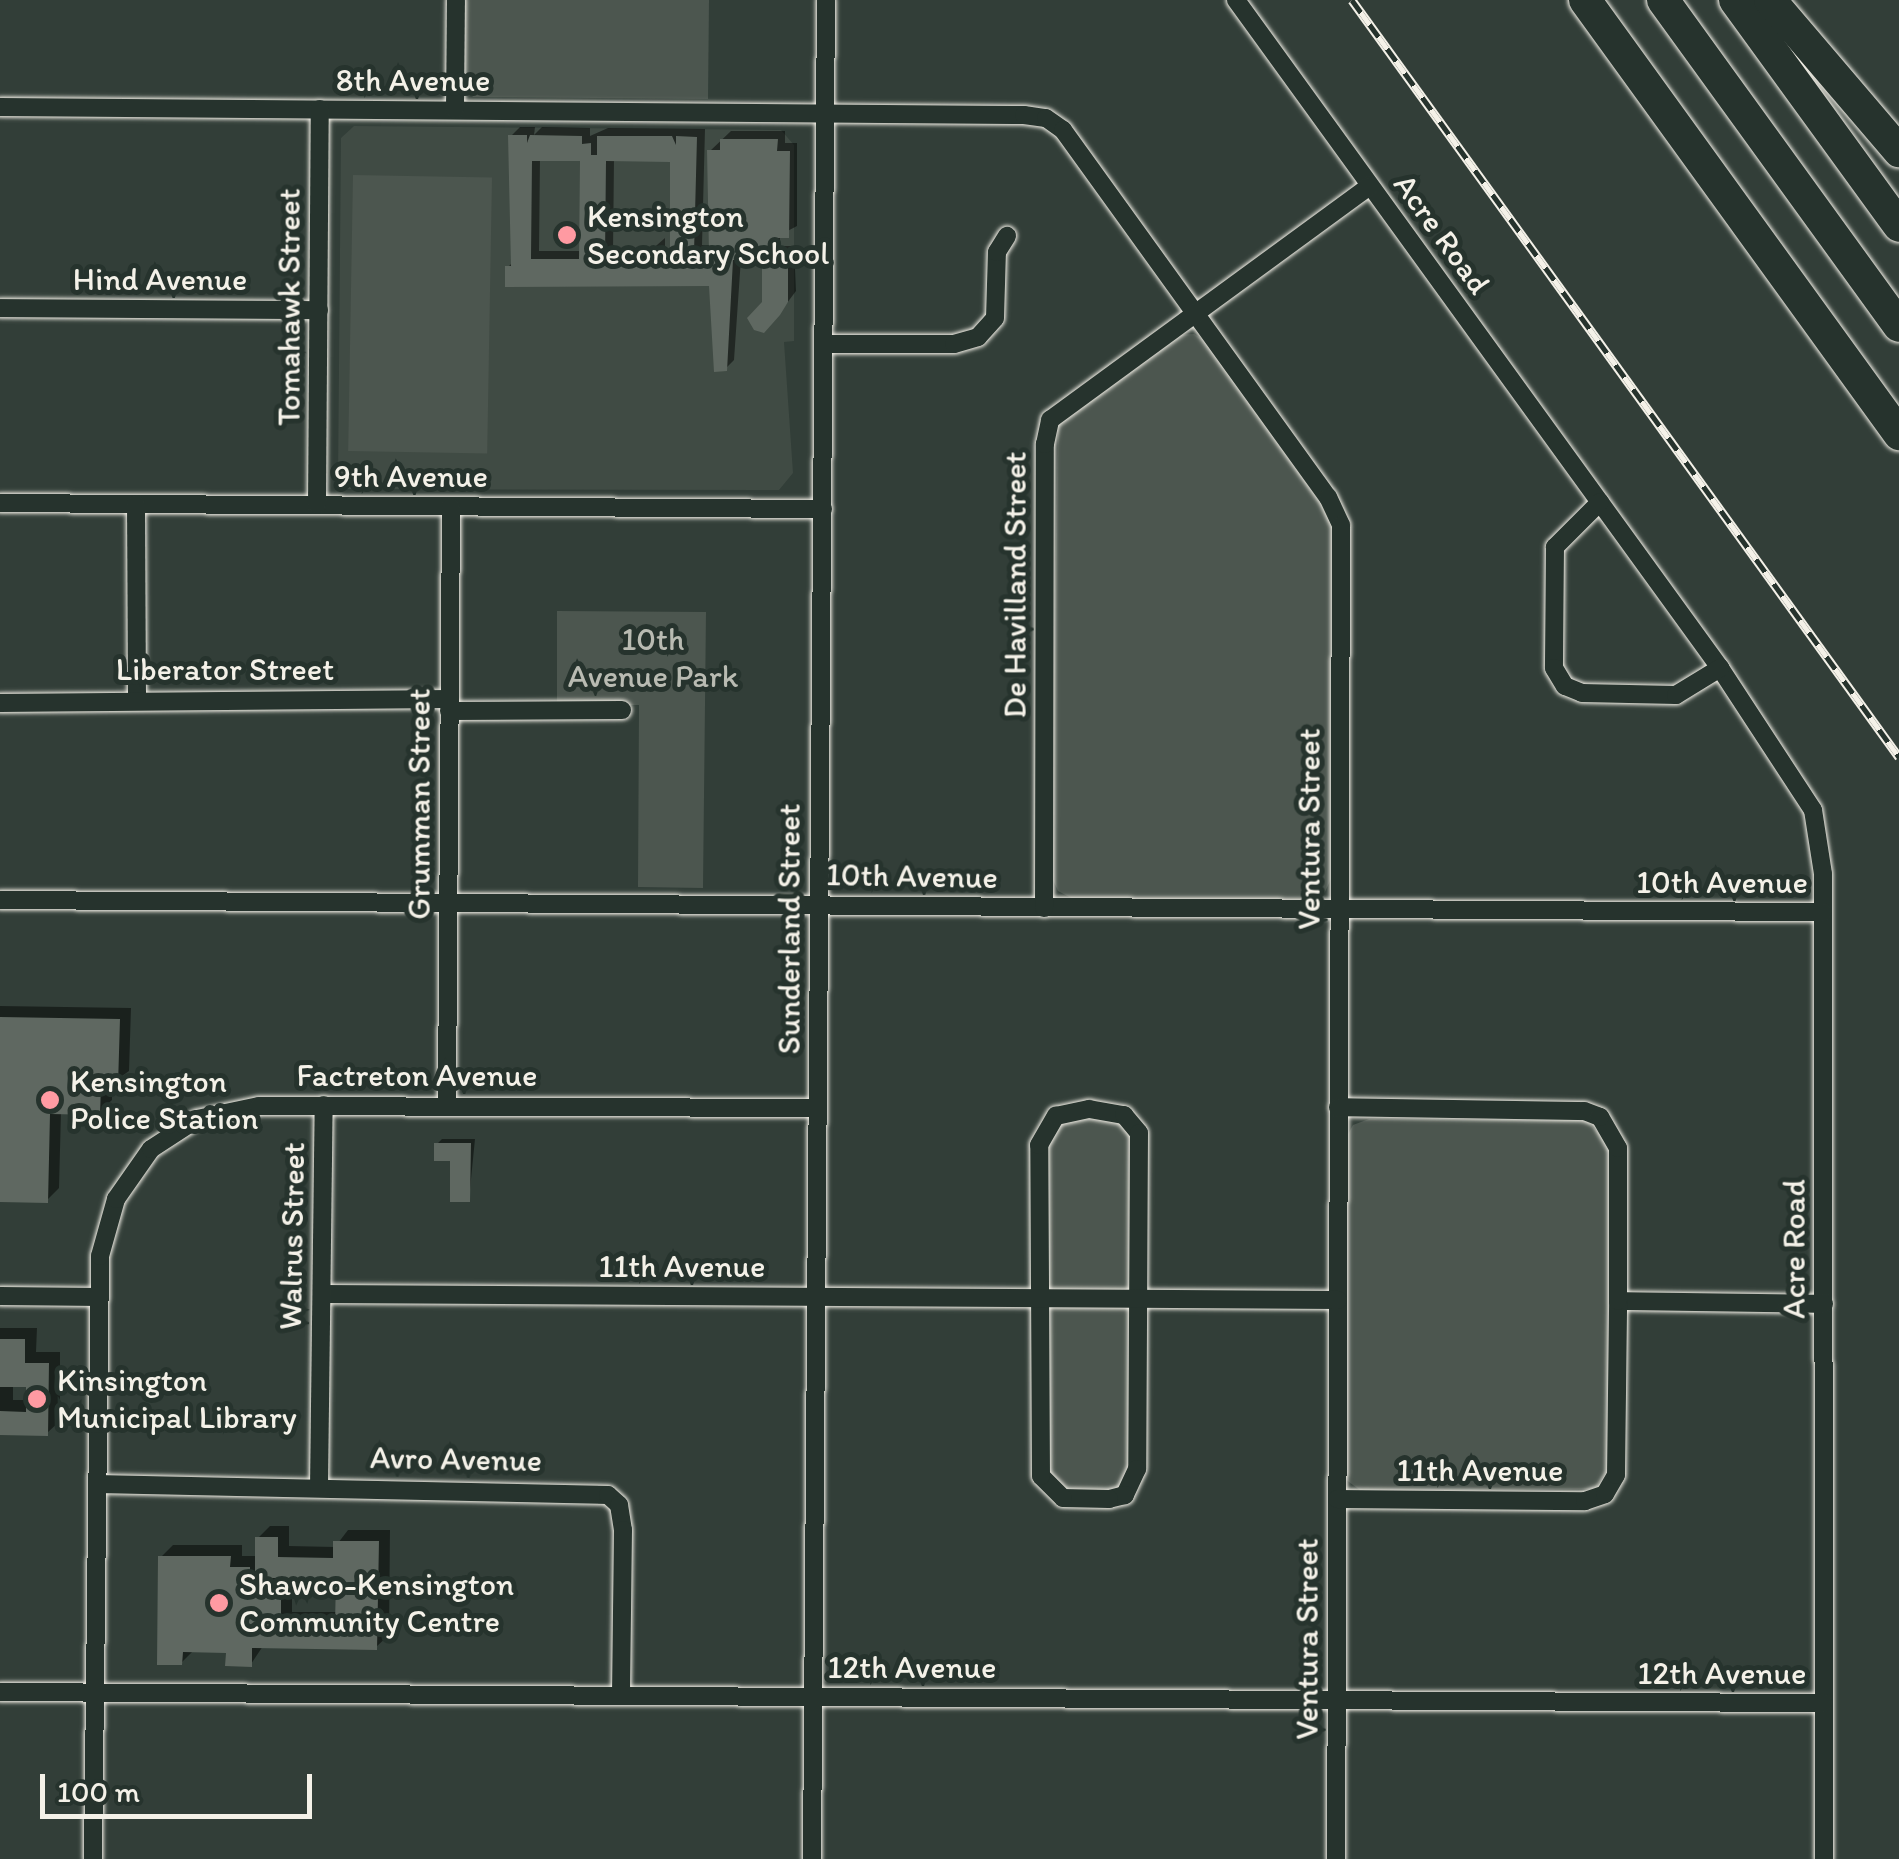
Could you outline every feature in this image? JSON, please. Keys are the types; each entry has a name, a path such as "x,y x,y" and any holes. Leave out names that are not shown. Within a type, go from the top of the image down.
{"highway":[{"path":"1585,0 1899,434"},
{"path":"1663,0 1899,326"},
{"path":"1736,0 1899,226"},
{"path":"1770,0 1899,151"},
{"path":"1680,131 1899,460"}],"street":[{"path":"456,0 456,110"},
{"name":"Sunderland Street","path":"812,1859 826,0"},
{"name":"Acre Road","path":"1236,0 1807,794 1820,839 1823,912 1824,1859"},
{"name":"8th Avenue","path":"0,107 826,111"},
{"name":"Tomahawk Street","path":"317,506 320,109"},
{"name":"Ventura Street","path":"826,111 1035,115 1055,123 1338,516 1336,1859"},
{"name":"De Havilland Street","path":"1044,908 1046,431 1059,410 1370,186"},
{"path":"824,344 954,344 978,338 995,318 997,252 1007,236"},
{"name":"Hind Avenue","path":"0,308 319,310"},
{"path":"1600,502 1555,547 1554,668 1565,686 1582,693 1676,695 1720,668"},
{"name":"9th Avenue","path":"0,504 822,509"},
{"path":"136,504 137,698"},
{"name":"Grumman Street","path":"447,1102 451,506"},
{"name":"Liberator Street","path":"0,702 137,698 622,710"},
{"name":"10th Avenue","path":"0,900 1823,912"},
{"name":"Factreton Avenue","path":"92,1859 100,1297 106,1227 130,1173 151,1148 227,1109 447,1102 818,1108"},
{"name":"Walrus Street","path":"319,1488 324,1105"},
{"name":"11th Avenue","path":"1337,1499 1586,1500 1606,1494 1616,1476 1618,1301 1618,1148 1600,1117 1584,1111 1338,1107"},
{"path":"1088,1110 1124,1115 1139,1132 1135,1483 1124,1495 1082,1499 1055,1494 1041,1476 1041,1298 1040,1137 1056,1116 1088,1110"},
{"name":"11th Avenue","path":"322,1294 1338,1300"},
{"path":"0,1296 100,1297"},
{"path":"1618,1301 1824,1304"},
{"name":"Avro Avenue","path":"97,1484 608,1496 618,1505 623,1530 622,1696"},
{"name":"12th Avenue","path":"0,1692 1824,1704"}],"shaded area":[{"name":"Kensington Secondary School","path":"354,126 781,130 794,145 794,341 784,342 793,473 779,490 345,489 338,481 341,138"}],"green space":[{"path":"462,0 709,0 708,99 473,97 463,85"},
{"path":"353,175 492,177 487,453 348,451"},
{"path":"1194,334 1207,342 1332,520 1331,879 1324,894 1308,900 1075,900 1058,891 1050,873 1058,422 1176,335"},
{"name":"10th Avenue Park","path":"557,611 706,612 703,888 638,887 639,705 557,705"},
{"path":"1108,1111 1139,1133 1137,1469 1125,1495 1049,1489 1039,1145 1049,1121"},
{"path":"1369,1119 1586,1120 1610,1145 1607,1470 1595,1489 1361,1491 1345,1479 1345,1140 1353,1125"}],"building":[{"path":"508,135 527,135 527,143 530,135 582,136 582,144 591,143 591,155 597,155 597,136 672,136 676,145 676,136 697,137 694,253 709,253 707,150 720,150 720,139 778,139 777,151 790,151 789,238 775,238 773,247 773,254 787,254 788,302 764,333 754,330 747,318 762,302 762,260 733,260 727,371 714,372 709,286 505,287 505,266 511,266","holes":["532,161 580,161 579,259 531,259","606,161 670,162 670,260 658,260 661,251 655,245 646,252 649,260 605,259"]},
{"name":"Kensington Police Station","path":"0,1017 120,1019 118,1086 101,1085 100,1115 50,1114 48,1203 0,1202"},
{"path":"434,1143 471,1143 470,1202 450,1202 450,1161 434,1161"},
{"name":"Kinsington Municipal Library","path":"0,1339 25,1339 25,1363 49,1363 48,1436 0,1435 0,1411 26,1412 26,1387 0,1387"},
{"name":"Shawco-Kensington Community Centre","path":"255,1537 278,1537 278,1557 333,1558 333,1541 379,1541 377,1650 252,1648 252,1667 225,1666 226,1653 183,1652 182,1665 157,1665 158,1556 231,1556 230,1567 250,1567 250,1583 281,1584 281,1623 335,1624 336,1578 255,1578"}],"railway":[{"path":"1352,0 1899,757"}],"place":[{"name":"Kensington Secondary School","path":"567,235"},
{"name":"Kensington Police Station","path":"50,1100"},
{"name":"Kinsington Municipal Library","path":"37,1399"},
{"name":"Shawco-Kensington Community Centre","path":"219,1603"}]}
